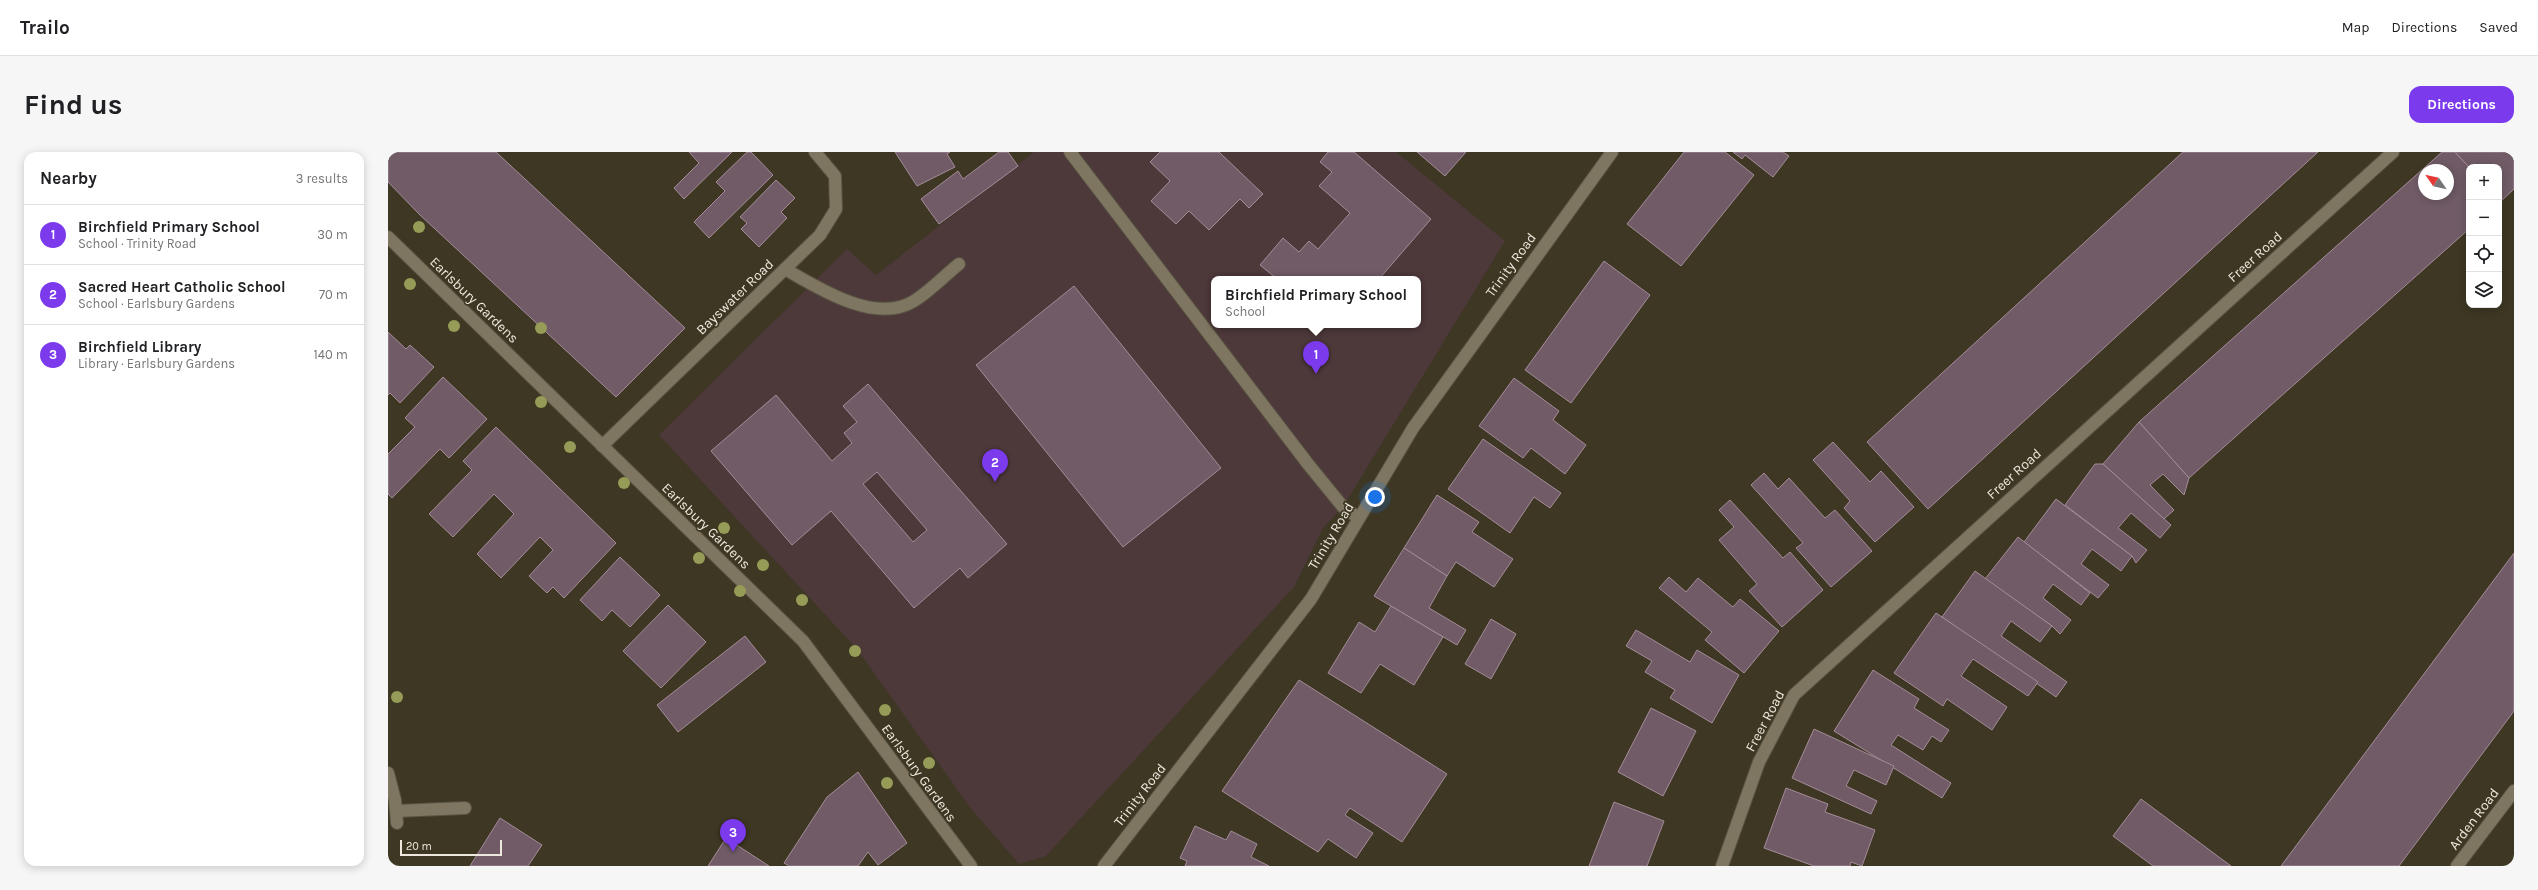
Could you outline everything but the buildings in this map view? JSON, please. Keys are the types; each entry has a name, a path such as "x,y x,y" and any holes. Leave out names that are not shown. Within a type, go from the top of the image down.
{"street":[{"name":"Bayswater Road","path":"602,446 820,235 836,209 835,176 815,152"},
{"path":"1070,152 1308,464 1343,507 1359,518"},
{"name":"Trinity Road","path":"1104,866 1311,599 1413,428 1612,152"},
{"name":"Freer Road","path":"1722,866 1759,762 1794,695 2393,152"},
{"name":"Earlsbury Gardens","path":"388,237 803,641 971,866"},
{"path":"785,269 832,296 865,308 896,307 913,302 959,264"},
{"path":"388,773 397,823"},
{"name":"Arden Road","path":"2460,865 2514,791"},
{"path":"396,811 465,808"}],"shaded area":[{"path":"1034,152 1396,152 1505,241 1343,507 1323,528 1294,587 1046,856 1019,864 972,810 857,649 659,435 847,249 876,275"}],"place":[{"name":"Birchfield Primary School","path":"1316,374"},
{"name":"Sacred Heart Catholic School","path":"995,482"},
{"name":"Birchfield Library","path":"733,852"}]}
